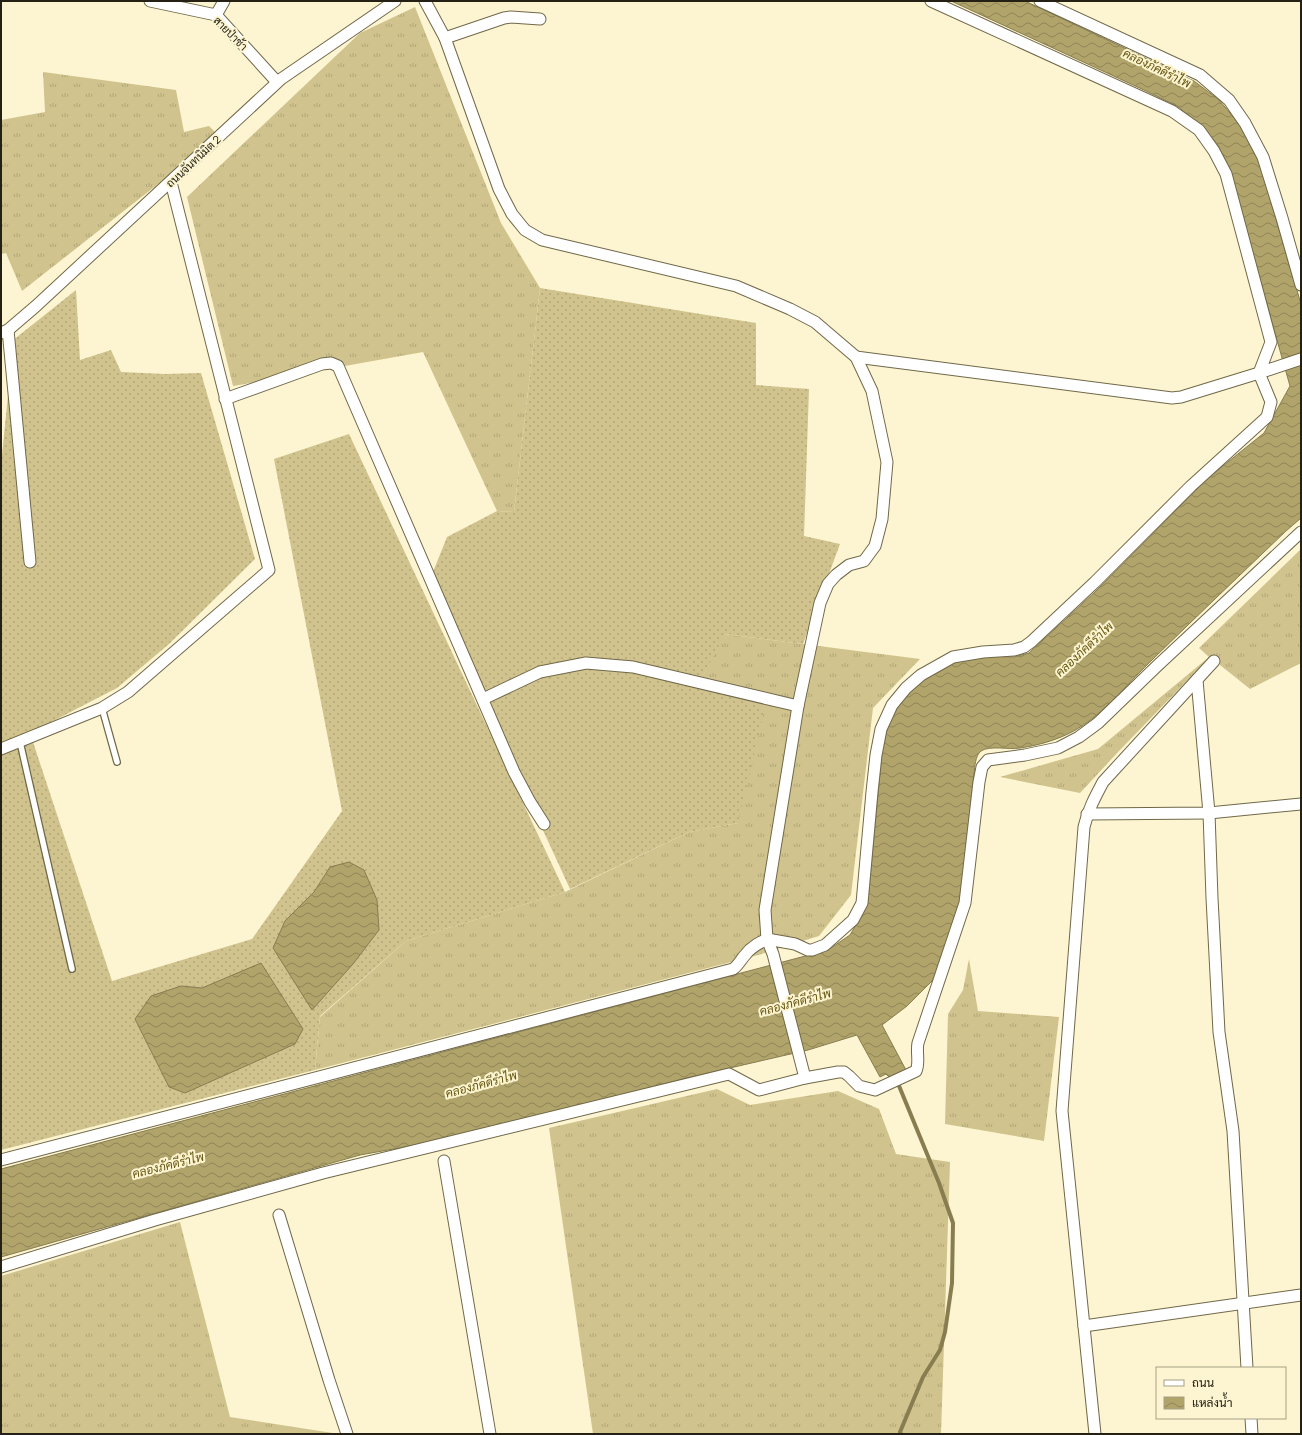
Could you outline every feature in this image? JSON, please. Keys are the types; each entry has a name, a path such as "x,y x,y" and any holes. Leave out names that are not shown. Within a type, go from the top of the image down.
{"street":[{"name":"สายป่าช้า","path":"150,1 216,15 278,82"},
{"path":"216,15 224,1"},
{"name":"ถนนจันทนิมิต 2","path":"5,332 171,182 278,82 395,1"},
{"path":"426,1 444,38 499,189 512,214 525,230 542,240 736,286 790,309 815,322 856,357 872,391 887,462 882,519 875,546 864,561 849,565 836,575 828,584 820,603 798,706 765,910 766,939 773,954 805,1078"},
{"path":"1,1160 733,969 745,954 754,946 766,939 795,944 808,950 825,945 853,920 862,903 873,784 881,729 892,705 906,688 922,675 953,657 983,652 1014,650 1024,647 1031,642 1095,582 1191,486 1266,417 1271,402 1264,371 1271,342 1226,174 1214,151 1199,130 1172,111 931,1"},
{"path":"1040,1 1200,75 1229,100 1245,123 1262,157 1282,218 1301,285"},
{"path":"444,38 504,18 540,19"},
{"path":"1,749 102,708 128,692 269,570 171,182"},
{"path":"5,332 30,562"},
{"path":"856,357 1167,398 1181,397 1301,360"},
{"path":"225,399 322,364 331,363 338,366 514,772 544,824"},
{"path":"1,1267 155,1220 323,1173 729,1074 759,1090 805,1078 844,1072 859,1086 875,1090 911,1073 917,1069 918,1043 965,903 982,767 988,760 1025,755 1058,748 1079,737 1098,723 1301,532"},
{"path":"1095,1434 1062,1111 1084,827 1087,814 1103,782 1214,661"},
{"path":"483,699 540,672 586,663 633,667 798,706"},
{"path":"1197,680 1209,813 1219,1032 1233,1131 1247,1367"},
{"path":"1087,814 1209,813 1301,804"},
{"path":"444,1162 490,1434"},
{"path":"279,1215 347,1434"},
{"path":"1084,1326 1301,1295"},
{"path":"1250,1419 1252,1434"}],"lane":[{"path":"102,708 117,762"},
{"path":"20,742 72,969"}],"green space":[{"path":"415,7 501,223 540,288 514,512 497,511 423,352 233,386 187,197 360,33"},
{"path":"43,72 176,90 184,132 209,126 215,132 167,177 22,291 6,253 1,254 1,120 45,112"},
{"path":"540,288 756,323 756,385 809,389 804,536 840,544 803,644 725,634 698,685 765,708 738,823 689,832 570,889 429,582 447,537 497,511 514,512"},
{"path":"76,290 80,360 111,350 121,372 165,374 201,373 255,559 169,644 117,688 30,733 112,981 252,939 342,811 274,459 349,434 565,892 406,941 320,1016 315,1070 1,1150 1,465 9,385 7,345"},
{"path":"1301,549 1301,663 1250,689 1210,657 1080,793 1000,777 1098,749 1209,657 1199,648"},
{"path":"724,634 920,659 873,708 851,895 819,936 758,955 315,1070 320,1017 406,941 565,892 689,832 738,823 698,685"},
{"path":"969,959 978,1011 1059,1017 1044,1141 945,1124 948,1014 963,990"},
{"path":"717,1089 750,1105 838,1091 879,1109 896,1154 950,1162 941,1434 593,1434 549,1128"},
{"path":"180,1222 230,1417 339,1434 1,1434 1,1276"}],"water":[{"name":"คลองภัคดีรำไพ","path":"951,1 1025,1 1194,81 1219,100 1240,125 1258,158 1301,304 1301,518 1219,595 1092,719 1068,734 1044,743 1028,747 989,748 979,753 976,758 975,765 960,905 942,965 932,981 907,1006 882,1025 906,1070 890,1078 886,1074 880,1077 857,1035 808,1050 682,1079 477,1134 360,1155 1,1257 1,1169 828,950 850,935 863,913 868,900 883,742 892,716 902,699 915,685 936,670 961,659 989,656 1014,657 1029,653 1095,592 1208,478 1264,433 1290,386 1228,167 1218,145 1203,127 1177,106"},
{"path":"349,862 364,870 377,900 379,930 353,964 312,1010 273,948 285,921 314,892 330,867"},
{"path":"261,963 303,1029 295,1044 185,1093 169,1087 135,1019 151,996 181,986 202,988"}],"waterway":[{"path":"897,1081 939,1183 953,1223 952,1283 945,1332 940,1350 923,1377 900,1432 901,1434"}]}
